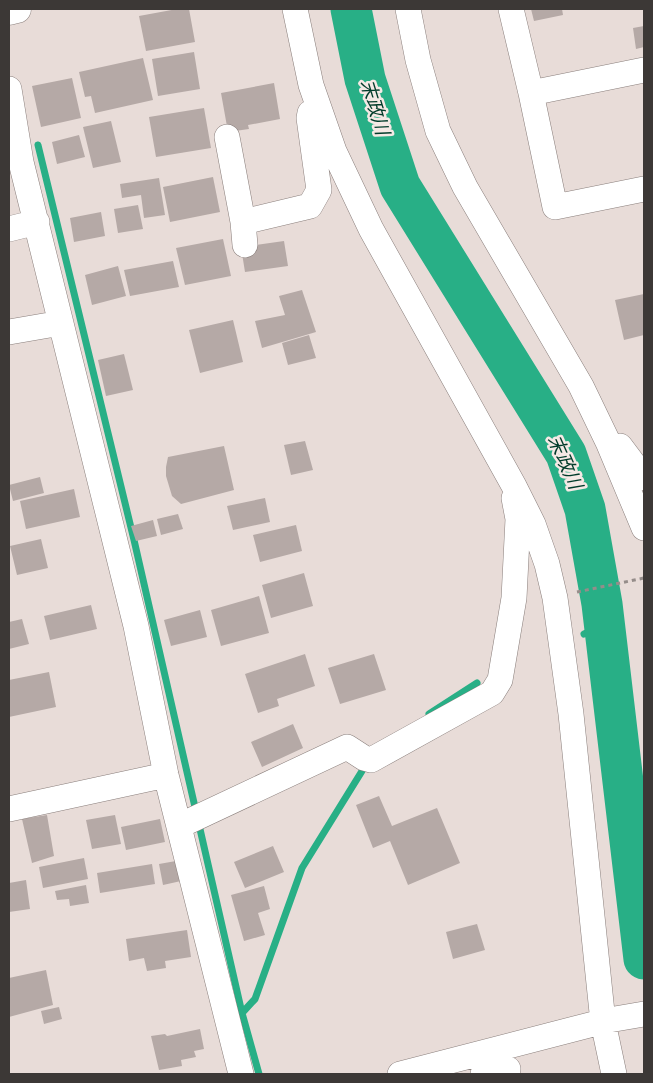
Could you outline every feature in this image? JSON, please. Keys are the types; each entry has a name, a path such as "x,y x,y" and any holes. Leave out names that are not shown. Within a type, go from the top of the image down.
{"street":[{"path":"9,11 17,9"},
{"path":"295,9 311,85 334,151 371,229 514,486 533,524 546,564 555,598 572,724 606,1021 614,1074"},
{"path":"408,9 418,60 438,131 464,187 580,386 608,442 644,528"},
{"path":"511,9 554,208 644,189"},
{"path":"530,93 644,70"},
{"path":"227,137 244,233 310,206 319,190 309,118 311,85"},
{"path":"9,89 15,164 36,222 62,323 136,626 166,775 191,820 241,1074"},
{"path":"9,229 36,222"},
{"path":"9,332 62,323"},
{"path":"608,442 619,445 644,478"},
{"path":"191,820 347,747 368,759 492,693 500,680 514,598 518,519 514,503 514,486"},
{"path":"9,809 166,775"},
{"path":"400,1074 606,1021 644,1014"},
{"path":"483,1074 508,1069"}],"path":[{"path":"574,593 642,578"}],"building":[{"path":"177,9 189,9 195,42 146,51 139,16"},
{"path":"531,9 562,9 563,15 534,21"},
{"path":"644,26 644,47 636,49 633,28"},
{"path":"194,52 200,89 158,96 152,59"},
{"path":"143,58 153,100 95,113 91,96 85,97 79,72"},
{"path":"72,78 81,118 41,127 32,86"},
{"path":"274,83 280,119 248,125 249,129 228,132 221,93"},
{"path":"204,108 211,148 156,157 149,117"},
{"path":"111,121 121,162 93,168 83,127"},
{"path":"79,135 85,157 57,164 52,142"},
{"path":"213,177 220,212 170,222 163,187"},
{"path":"159,178 165,215 144,218 141,195 122,198 120,184"},
{"path":"138,205 143,229 118,233 114,209"},
{"path":"101,212 105,236 74,242 70,218"},
{"path":"223,239 231,276 185,285 176,248"},
{"path":"284,241 288,266 245,272 241,247"},
{"path":"173,261 179,287 130,296 124,270"},
{"path":"118,266 126,296 92,305 85,275"},
{"path":"302,290 316,332 262,348 255,321 285,315 279,296"},
{"path":"644,294 644,335 624,340 615,300"},
{"path":"233,320 243,362 200,373 189,330"},
{"path":"309,335 316,358 288,365 282,343"},
{"path":"124,354 133,390 106,396 98,360"},
{"path":"305,441 313,470 291,475 284,445"},
{"path":"224,446 234,490 181,504 172,496 166,476 168,457"},
{"path":"40,477 44,493 13,501 9,485"},
{"path":"74,489 80,517 26,529 20,501"},
{"path":"265,498 270,522 233,530 227,506"},
{"path":"178,514 183,529 161,535 157,519"},
{"path":"153,520 157,536 136,541 131,526"},
{"path":"296,525 302,551 260,562 253,535"},
{"path":"41,539 48,568 17,575 10,546"},
{"path":"304,573 313,606 271,618 262,585"},
{"path":"259,596 269,633 221,646 211,610"},
{"path":"91,605 97,629 50,640 44,616"},
{"path":"200,610 207,637 171,646 164,620"},
{"path":"22,619 29,644 9,649 9,622"},
{"path":"305,654 315,686 277,699 279,706 258,713 245,674"},
{"path":"374,654 386,690 340,704 328,668"},
{"path":"49,672 56,707 9,717 9,680"},
{"path":"293,724 303,748 262,767 251,742"},
{"path":"379,796 392,826 437,808 460,863 408,885 390,841 373,848 356,805"},
{"path":"47,815 54,856 32,863 22,819"},
{"path":"115,815 121,844 92,849 86,820"},
{"path":"160,819 165,842 126,850 121,827"},
{"path":"273,846 284,872 245,888 234,862"},
{"path":"84,858 88,879 43,888 39,867"},
{"path":"176,861 181,881 163,885 159,864"},
{"path":"152,864 155,884 100,893 97,873"},
{"path":"26,880 30,909 9,912 9,883"},
{"path":"86,885 89,903 70,906 69,899 57,900 55,891"},
{"path":"264,886 270,909 258,913 265,935 244,941 231,895"},
{"path":"477,924 485,950 453,959 446,932"},
{"path":"187,930 191,957 165,961 166,968 147,971 144,958 129,961 126,939"},
{"path":"46,970 53,1005 9,1017 9,978"},
{"path":"59,1007 62,1019 44,1024 41,1011"},
{"path":"200,1029 204,1049 194,1051 196,1057 181,1060 182,1066 159,1070 151,1036 165,1034 167,1036"}],"waterway":[{"name":"末政川","path":"351,9 365,79 400,186 566,454 585,509 602,604 644,959"},
{"path":"38,145 134,540 242,1013 259,1074"},
{"path":"584,634 605,625"},
{"path":"429,714 477,683"},
{"path":"242,1013 255,999 302,868 367,763"}]}
